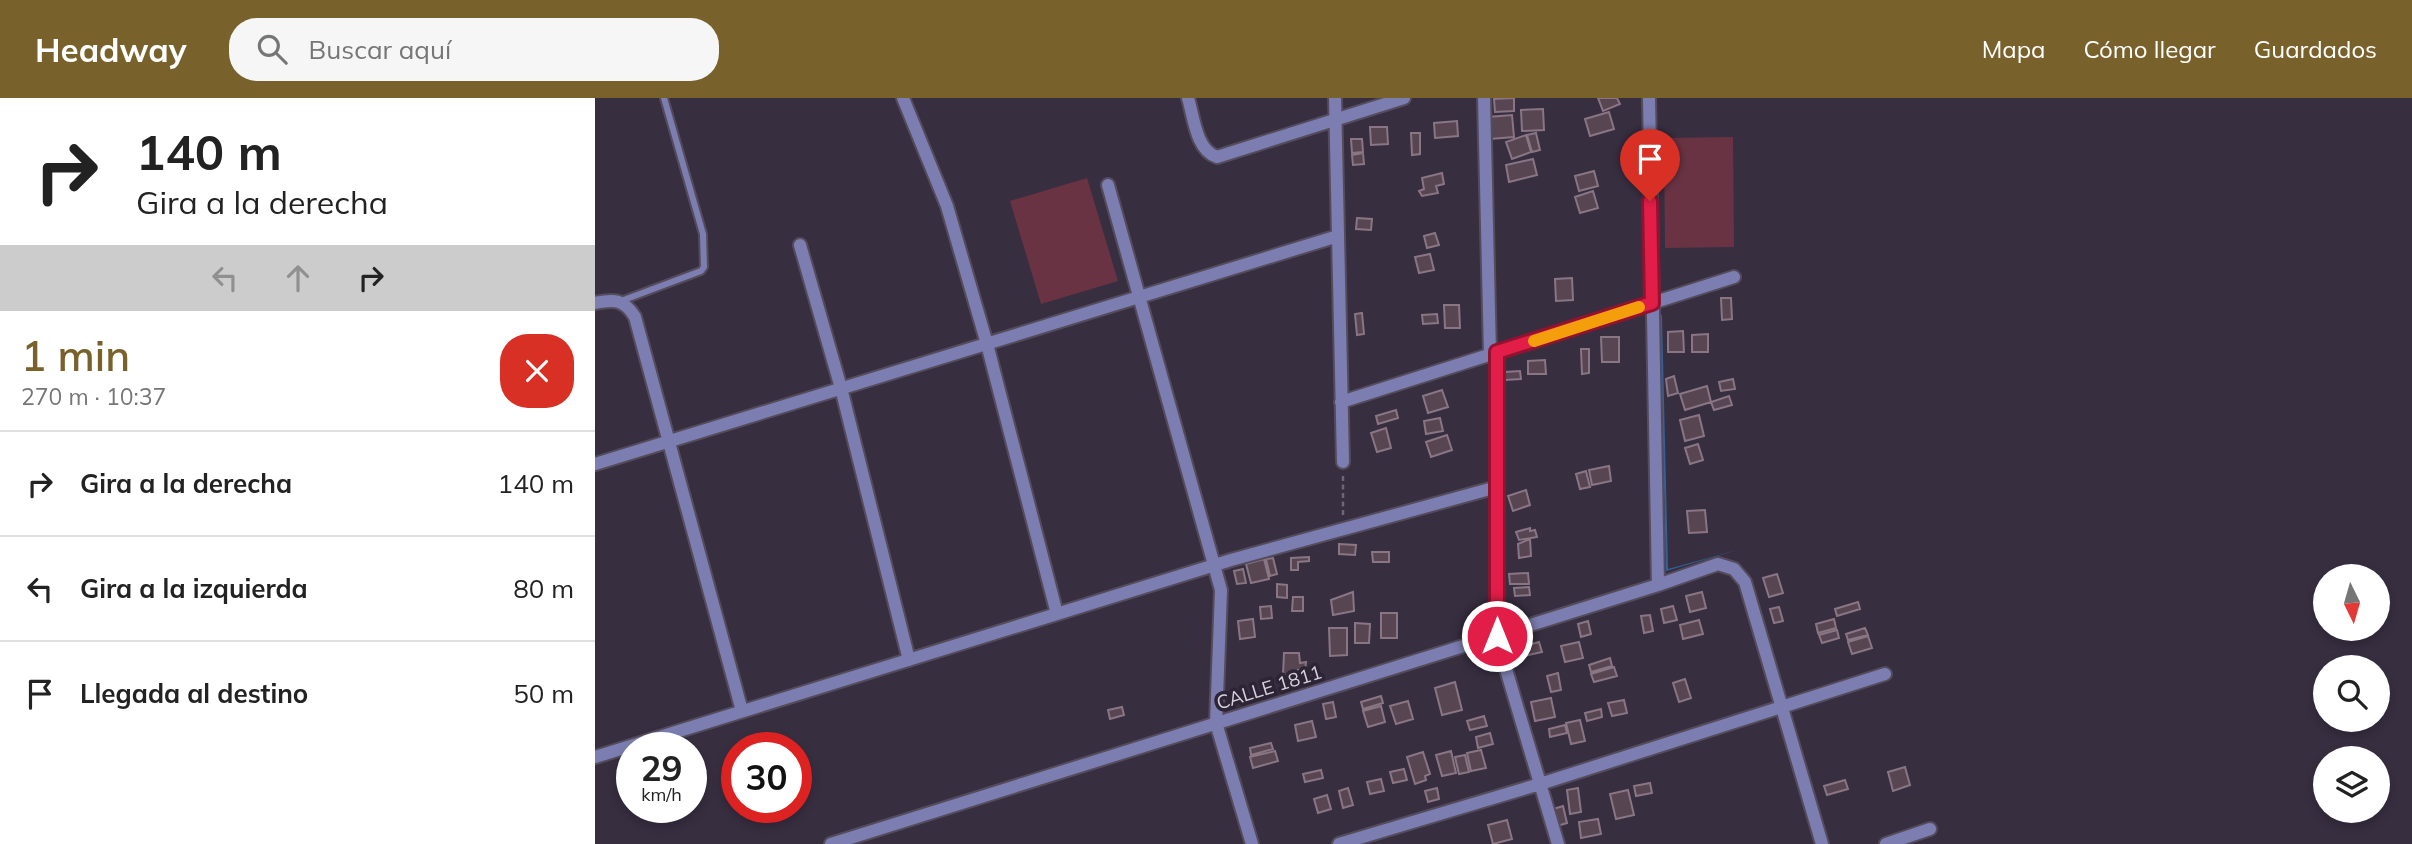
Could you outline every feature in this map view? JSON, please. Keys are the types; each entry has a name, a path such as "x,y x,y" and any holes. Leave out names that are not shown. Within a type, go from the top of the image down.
{"street":[{"path":"903,98 947,206 987,344 1057,614"},
{"path":"1188,98 1202,146 1208,154 1217,157 1404,98"},
{"path":"1335,98 1343,462"},
{"path":"1484,98 1494,353 1497,636 1558,844"},
{"path":"1649,98 1658,585"},
{"path":"1108,185 1221,590 1216,723 1252,844"},
{"path":"595,464 1338,236"},
{"path":"800,245 841,388 909,660"},
{"path":"1341,402 1734,277"},
{"path":"595,303 620,301 627,304 635,317 742,711"},
{"path":"595,757 1214,565 1497,487"},
{"name":"CALLE 1811","path":"831,844 1497,636 1717,564 1734,569 1745,582 1780,707"},
{"path":"1339,844 1540,784 1885,674"},
{"path":"1780,707 1822,844"},
{"path":"1886,844 1930,830"}],"lane":[{"path":"620,301 701,271 705,267 703,233 664,98"}],"path":[{"path":"1343,462 1343,528"}],"shaded area":[{"path":"1733,137 1734,247 1665,248 1664,138"},
{"path":"1087,178 1118,281 1041,304 1010,201"}],"water":[{"path":"1660,315 1668,569 1741,549 1666,571"}],"building":[{"path":"1514,98 1514,111 1495,112 1494,99"},
{"path":"1598,98 1617,98 1620,104 1603,111"},
{"path":"1543,109 1544,130 1522,131 1521,110"},
{"path":"1609,112 1614,129 1590,136 1585,119"},
{"path":"1512,115 1514,137 1490,139 1488,117"},
{"path":"1457,121 1458,136 1435,138 1434,123"},
{"path":"1370,127 1387,127 1388,144 1371,145"},
{"path":"1411,133 1420,133 1420,154 1412,155"},
{"path":"1536,133 1540,150 1532,152 1527,135"},
{"path":"1526,135 1531,152 1512,159 1506,142"},
{"path":"1351,139 1362,139 1363,152 1352,153"},
{"path":"1363,153 1364,164 1353,165 1352,155"},
{"path":"1533,159 1537,175 1509,182 1506,165"},
{"path":"1594,171 1598,186 1579,191 1575,176"},
{"path":"1442,173 1444,184 1436,186 1438,193 1422,196 1419,191 1424,189 1422,178"},
{"path":"1593,191 1598,208 1580,213 1575,197"},
{"path":"1357,218 1372,219 1371,230 1356,229"},
{"path":"1435,233 1439,245 1427,248 1424,236"},
{"path":"1430,254 1434,270 1419,273 1415,257"},
{"path":"1572,278 1573,300 1556,301 1555,279"},
{"path":"1721,298 1731,298 1732,319 1722,320"},
{"path":"1444,305 1459,305 1460,328 1445,328"},
{"path":"1362,313 1364,334 1357,335 1355,314"},
{"path":"1437,314 1438,323 1423,324 1422,315"},
{"path":"1683,331 1684,352 1668,352 1668,332"},
{"path":"1708,334 1708,352 1692,352 1692,335"},
{"path":"1601,337 1619,337 1619,362 1602,362"},
{"path":"1581,349 1589,349 1589,373 1582,374"},
{"path":"1545,360 1546,374 1528,374 1528,361"},
{"path":"1520,371 1521,379 1505,380 1505,372"},
{"path":"1674,376 1678,393 1668,396 1666,379"},
{"path":"1733,379 1735,389 1721,391 1719,382"},
{"path":"1707,386 1711,402 1685,410 1680,394"},
{"path":"1442,390 1448,407 1428,413 1423,396"},
{"path":"1729,396 1732,405 1714,410 1711,402"},
{"path":"1396,410 1398,418 1378,424 1376,416"},
{"path":"1699,415 1704,436 1685,441 1680,420"},
{"path":"1440,418 1443,431 1426,434 1424,421"},
{"path":"1386,428 1391,448 1377,452 1371,433"},
{"path":"1447,435 1452,450 1431,457 1426,442"},
{"path":"1698,444 1703,460 1690,464 1685,448"},
{"path":"1609,466 1611,481 1592,485 1589,470"},
{"path":"1586,471 1590,487 1580,489 1576,474"},
{"path":"1526,490 1530,505 1513,511 1508,496"},
{"path":"1705,510 1707,532 1689,533 1687,511"},
{"path":"1530,528 1530,531 1535,530 1537,537 1519,540 1516,532"},
{"path":"1530,539 1531,556 1519,558 1518,544"},
{"path":"1339,544 1356,545 1355,555 1339,554"},
{"path":"1372,552 1389,552 1389,562 1373,562"},
{"path":"1309,557 1309,561 1298,562 1298,570 1291,570 1291,558"},
{"path":"1273,558 1277,574 1270,576 1266,559"},
{"path":"1264,559 1269,579 1251,583 1246,564"},
{"path":"1243,569 1246,583 1237,584 1234,571"},
{"path":"1528,573 1529,584 1510,584 1509,574"},
{"path":"1777,574 1783,593 1769,597 1763,578"},
{"path":"1277,584 1287,585 1287,598 1277,597"},
{"path":"1529,587 1530,595 1515,596 1514,588"},
{"path":"1353,592 1354,611 1333,615 1331,600"},
{"path":"1702,592 1706,608 1690,612 1686,596"},
{"path":"1293,597 1303,597 1303,611 1292,611"},
{"path":"1858,602 1860,609 1837,616 1835,609"},
{"path":"1271,606 1272,618 1261,619 1260,607"},
{"path":"1673,606 1677,620 1664,623 1661,609"},
{"path":"1779,607 1783,621 1774,623 1770,609"},
{"path":"1381,613 1397,613 1397,638 1381,638"},
{"path":"1650,615 1653,631 1644,633 1641,616"},
{"path":"1253,619 1255,637 1240,639 1238,621"},
{"path":"1834,619 1836,628 1818,633 1816,624"},
{"path":"1699,620 1703,634 1683,639 1680,625"},
{"path":"1588,621 1591,634 1581,637 1578,624"},
{"path":"1355,623 1370,624 1369,643 1355,643"},
{"path":"1329,628 1347,628 1347,655 1330,656"},
{"path":"1865,628 1868,635 1848,640 1846,634"},
{"path":"1837,630 1839,638 1822,643 1819,635"},
{"path":"1868,636 1872,648 1852,654 1848,642"},
{"path":"1539,642 1542,652 1519,657 1517,648"},
{"path":"1579,642 1583,658 1565,662 1561,646"},
{"path":"1284,653 1299,653 1300,663 1306,662 1305,670 1298,670 1298,675 1283,675"},
{"path":"1610,658 1612,666 1591,672 1589,665"},
{"path":"1614,667 1617,676 1594,682 1591,674"},
{"path":"1558,673 1561,690 1551,692 1547,676"},
{"path":"1685,679 1691,698 1679,702 1673,683"},
{"path":"1455,682 1462,710 1442,715 1435,688"},
{"path":"1381,696 1383,703 1363,709 1361,702"},
{"path":"1551,698 1555,717 1535,721 1531,702"},
{"path":"1624,700 1627,713 1612,716 1608,703"},
{"path":"1408,701 1413,719 1396,724 1390,706"},
{"path":"1333,702 1336,717 1326,719 1323,704"},
{"path":"1381,706 1385,722 1368,727 1363,711"},
{"path":"1122,707 1124,715 1110,719 1108,710"},
{"path":"1601,709 1602,717 1587,721 1585,713"},
{"path":"1484,716 1487,726 1470,730 1467,721"},
{"path":"1580,720 1585,741 1571,744 1566,723"},
{"path":"1312,721 1316,737 1298,741 1295,725"},
{"path":"1565,725 1567,733 1550,737 1549,729"},
{"path":"1490,733 1493,744 1478,748 1476,737"},
{"path":"1271,743 1273,749 1251,755 1250,748"},
{"path":"1481,750 1486,768 1471,771 1467,753"},
{"path":"1275,751 1278,761 1253,768 1250,757"},
{"path":"1451,751 1456,773 1442,776 1436,755"},
{"path":"1423,752 1430,774 1425,776 1426,780 1415,784 1407,757"},
{"path":"1465,755 1469,772 1459,774 1455,757"},
{"path":"1905,767 1910,785 1893,791 1888,772"},
{"path":"1404,769 1407,780 1393,783 1390,772"},
{"path":"1321,770 1323,778 1305,782 1303,774"},
{"path":"1381,779 1384,791 1370,794 1367,782"},
{"path":"1845,780 1848,789 1827,795 1824,786"},
{"path":"1650,783 1652,793 1636,796 1634,786"},
{"path":"1348,788 1353,805 1343,808 1339,791"},
{"path":"1437,788 1439,799 1428,802 1425,791"},
{"path":"1578,788 1581,812 1570,814 1567,790"},
{"path":"1628,790 1634,815 1616,819 1610,794"},
{"path":"1327,795 1331,809 1318,813 1314,799"},
{"path":"1563,806 1567,823 1554,827 1550,810"},
{"path":"1598,819 1601,834 1581,838 1579,822"},
{"path":"1507,820 1512,839 1493,844 1488,825"}],"slow traffic":[{"path":"1534,341 1639,307"}],"route":[{"path":"1497,636 1497,352 1652,303 1650,201"}]}
